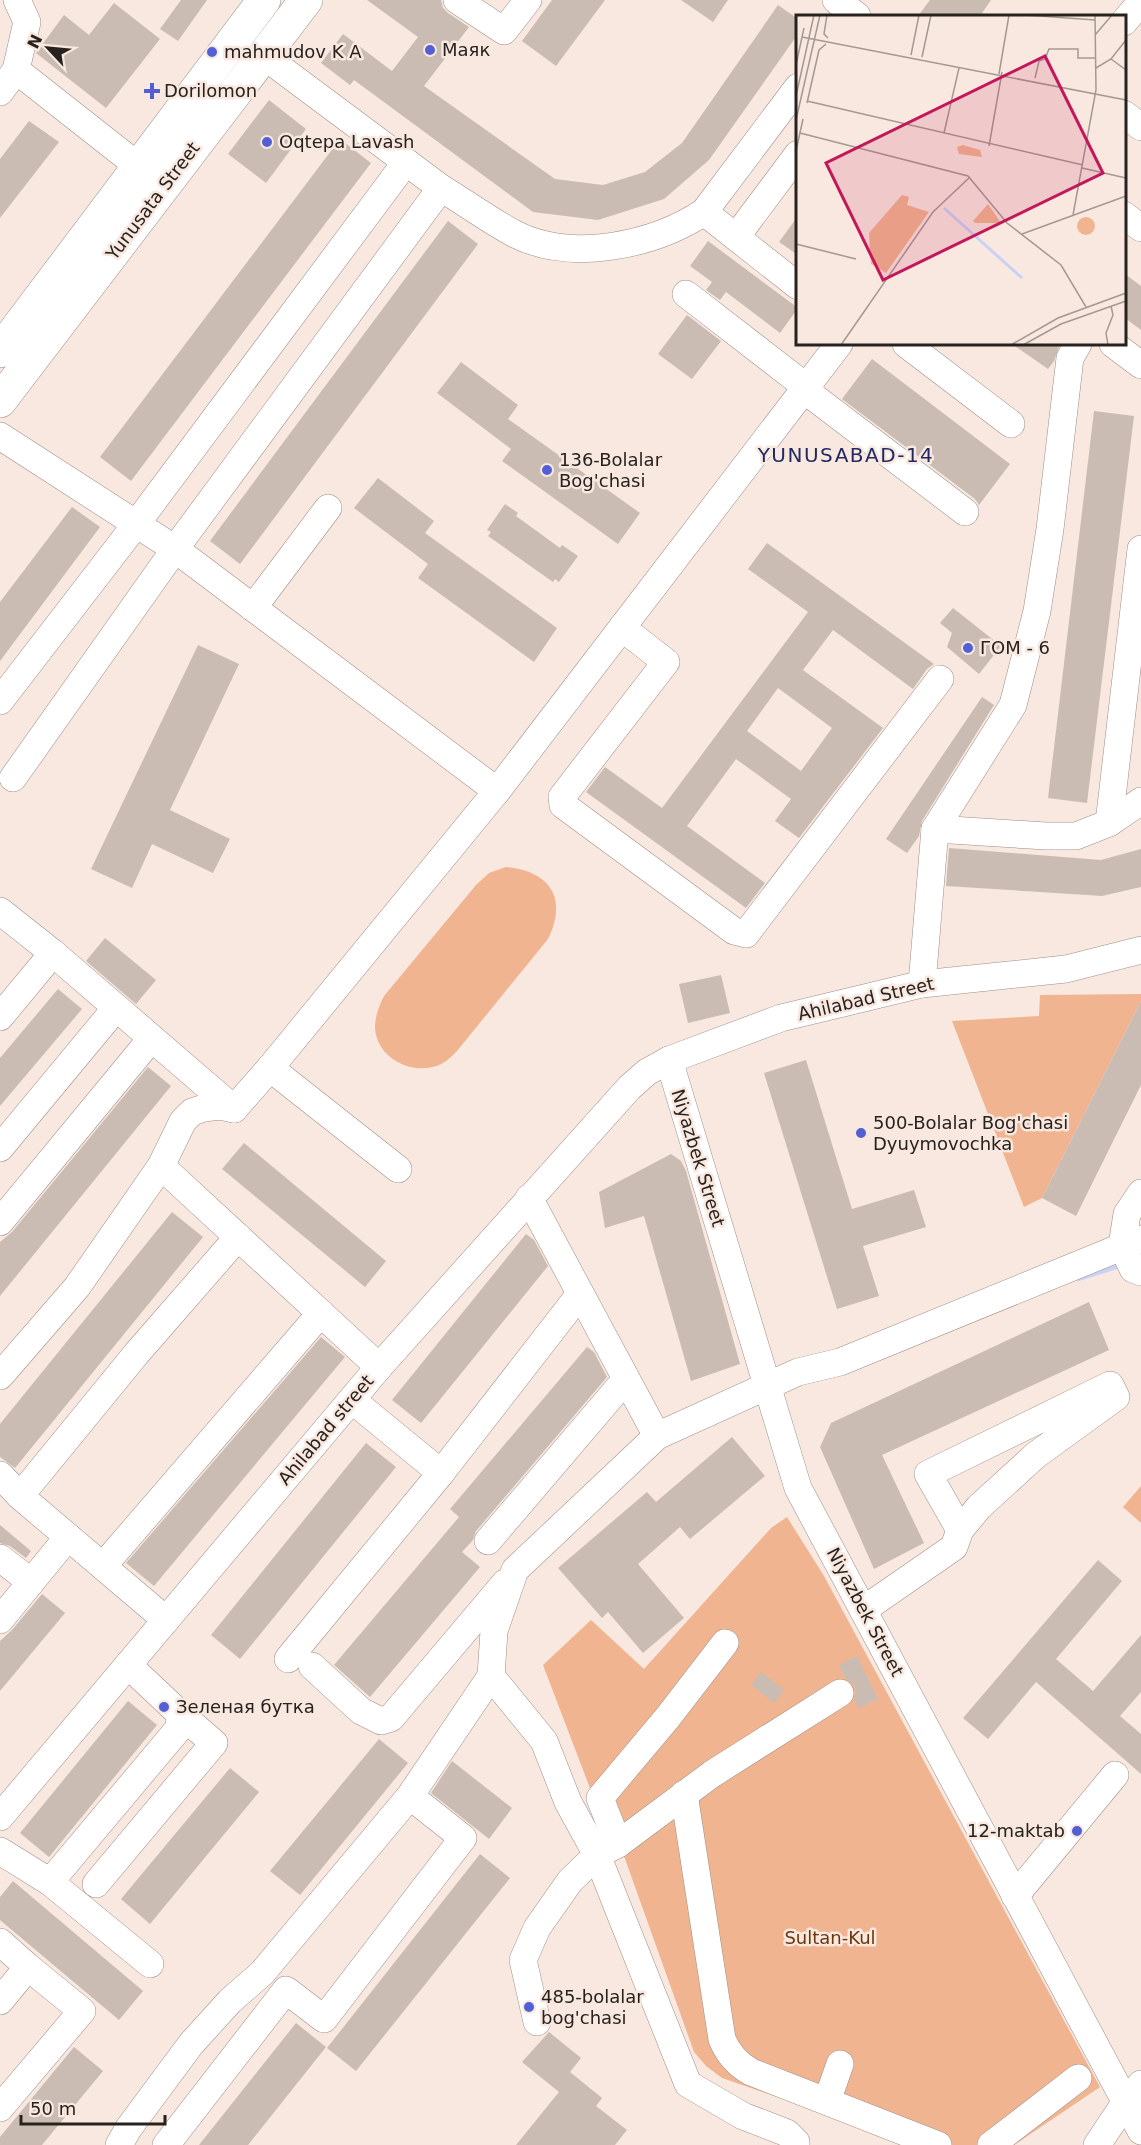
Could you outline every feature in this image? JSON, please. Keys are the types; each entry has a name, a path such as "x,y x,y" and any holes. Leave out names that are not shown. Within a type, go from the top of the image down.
{"main road":[{"name":"Yunusata Street","path":"0,351 264,0"},
{"name":"Yunusata Street","path":"0,401 306,0"}],"street":[{"path":"0,92 16,70 27,22 17,0"},
{"path":"457,0 504,31 528,0"},
{"path":"1126,21 1141,2"},
{"path":"264,56 441,188 517,235 540,243 565,247 588,248 630,244 686,224 704,212 796,90"},
{"path":"16,70 138,166"},
{"path":"1126,115 1141,127"},
{"path":"736,237 796,157"},
{"path":"0,701 137,523 406,162"},
{"path":"13,778 175,549 441,188"},
{"path":"704,212 796,284"},
{"path":"1126,216 1141,228"},
{"path":"686,294 805,386 815,398 965,512"},
{"path":"234,1109 497,791 838,345"},
{"path":"907,345 1011,424"},
{"path":"922,984 935,829 1013,705 1037,611 1050,529 1070,358 1077,345"},
{"path":"1114,345 1141,365"},
{"path":"0,436 175,549 497,791"},
{"path":"254,608 328,508"},
{"path":"1109,823 1141,549"},
{"path":"623,626 666,662 562,797 563,805 734,931 746,934 940,679"},
{"path":"935,829 1077,836 1109,823 1141,801"},
{"path":"0,911 53,953 234,1109"},
{"name":"Ahilabad Street","path":"669,1060 781,1018 922,984 1066,969 1141,950"},
{"path":"0,1017 53,953"},
{"path":"0,1148 116,1008"},
{"path":"0,1222 151,1039"},
{"name":"Ahilabad street","path":"0,1817 379,1367 629,1088 647,1072 669,1060"},
{"name":"Niyazbek Street","path":"669,1060 798,1488 1015,1896 1133,2093 1141,2131"},
{"path":"270,1068 398,1169"},
{"path":"3,1365 76,1287 161,1166 183,1121 192,1112 204,1108 219,1106 234,1109"},
{"path":"161,1166 379,1367"},
{"path":"1141,1192 1127,1214 1132,1243 1133,1269 1141,1272"},
{"path":"529,1198 657,1436"},
{"path":"20,1496 137,1353 238,1237"},
{"path":"580,1294 441,1473 300,1662 361,1711 381,1720 391,1718 515,1570 657,1436 766,1385 798,1372 840,1362 1132,1243"},
{"path":"103,1566 321,1313"},
{"path":"489,1541 626,1379"},
{"path":"863,1610 954,1546 960,1530 979,1507 1036,1455 1116,1397 1110,1385 928,1474 960,1530"},
{"path":"352,1400 441,1473"},
{"path":"0,1475 20,1496 166,1620"},
{"path":"0,1620 68,1537"},
{"path":"0,1558 31,1582"},
{"path":"119,2145 190,2044 230,2001 262,1973 410,1796 491,1676 494,1631 515,1570"},
{"path":"725,1643 668,1718 600,1797 607,1850 688,2084 743,2116 787,2133 796,2145"},
{"path":"96,1884 214,1743 129,1665"},
{"path":"491,1676 544,1741 568,1802 607,1850"},
{"path":"537,2022 523,1960 537,1928 570,1881 607,1850 684,1794 840,1693"},
{"path":"50,1882 180,1727 179,1713"},
{"path":"1015,1896 1114,1775"},
{"path":"684,1794 722,2039 727,2050 741,2066 751,2072 938,2145"},
{"path":"262,1973 324,2019 463,1838 410,1796"},
{"path":"0,1851 50,1882 150,1964"},
{"path":"0,1942 82,2011 0,2108"},
{"path":"0,2001 28,1967"},
{"path":"166,2145 286,1990"},
{"path":"827,2101 840,2064"},
{"path":"991,2145 1078,2078"},
{"path":"1097,2145 1133,2093"}],"green space":[{"path":"506,867 534,874 551,889 556,911 548,939 449,1059 432,1067 421,1068 400,1063 390,1057 377,1039 376,1019 384,996 476,885 489,873"},
{"path":"1141,994 1141,1001 1042,1198 1024,1207 952,1021 1039,1016 1040,995"},
{"path":"1141,1486 1141,1523 1123,1507"},
{"name":"Sultan-Kul","path":"787,1517 824,1576 1100,2087 1014,2145 902,2145 833,2116 722,2078 706,2066 694,2052 624,1856 617,1859 543,1665 591,1620 644,1669 771,1528"}],"building":[{"path":"181,0 207,0 178,41 160,29"},
{"path":"367,0 441,0 443,8 448,13 469,27 424,86 555,179 603,185 645,172 682,143 778,5 796,18 796,37 709,160 664,199 598,220 533,212 354,80 350,85 321,63 343,34 392,71 418,37"},
{"path":"552,0 605,0 556,66 522,41"},
{"path":"681,0 728,0 713,22"},
{"path":"930,0 991,0 981,15 919,15"},
{"path":"114,3 160,39 106,108 36,53 64,15 89,35"},
{"name":"Oqtepa Lavash","path":"269,100 306,129 266,183 228,154"},
{"path":"29,121 59,142 0,218 0,159"},
{"path":"340,139 371,163 131,481 100,457"},
{"path":"796,219 796,254 779,242"},
{"path":"448,221 478,244 240,564 210,541"},
{"path":"708,241 796,307 796,311 780,333 726,292 720,300 706,290 712,282 690,266"},
{"path":"1126,275 1141,286 1141,330 1126,319"},
{"path":"687,315 721,341 692,379 658,354"},
{"path":"1013,345 1060,345 1054,361 1048,369"},
{"path":"872,359 1010,464 979,505 975,499 842,399"},
{"path":"461,362 518,405 508,419 640,513 618,544 502,461 511,449 437,393"},
{"path":"1094,411 1134,416 1087,803 1048,798"},
{"path":"378,478 434,521 425,533 557,628 534,662 418,578 428,564 354,508"},
{"path":"505,504 518,513 516,516 560,548 562,545 578,556 559,582 555,579 553,582 488,536 491,532 487,530"},
{"path":"72,507 100,527 0,661 0,602"},
{"path":"767,543 934,664 927,669 913,689 833,630 803,670 883,728 799,838 775,821 791,799 736,759 687,826 765,883 746,908 586,792 605,767 662,808 808,612 748,569","holes":["778,688 832,728 801,771 747,731"]},
{"path":"953,608 1001,646 979,674 947,647 952,633 940,623"},
{"path":"198,645 239,664 170,810 230,839 213,873 152,844 132,888 91,869"},
{"path":"982,697 994,705 922,821 919,836 907,853 886,839"},
{"path":"949,848 1101,860 1141,849 1141,887 1102,896 946,886"},
{"path":"105,938 156,980 136,1004 86,961"},
{"path":"721,975 730,1013 688,1023 679,984"},
{"path":"58,989 82,1009 0,1106 0,1058"},
{"path":"1141,1001 1141,1085 1076,1216 1042,1198"},
{"path":"806,1060 852,1209 914,1190 926,1227 863,1246 879,1296 837,1309 764,1073"},
{"path":"148,1067 171,1086 0,1296 0,1242 12,1232"},
{"path":"244,1143 386,1261 365,1287 222,1169"},
{"path":"671,1154 681,1161 686,1171 740,1364 691,1381 644,1216 605,1228 599,1192"},
{"path":"172,1212 203,1237 15,1468 0,1457 0,1424"},
{"path":"526,1234 534,1240 548,1266 421,1423 392,1400"},
{"path":"1089,1302 1109,1350 882,1455 924,1543 874,1569 820,1447 831,1423"},
{"path":"321,1337 345,1357 154,1586 126,1563"},
{"path":"587,1347 594,1352 607,1377 476,1531 473,1540 462,1552 480,1567 370,1697 334,1665 459,1517 450,1509"},
{"path":"732,1437 765,1476 690,1539 680,1527 638,1564 684,1618 643,1653 608,1612 602,1618 558,1568 647,1492 656,1502"},
{"path":"366,1443 396,1467 240,1659 211,1635"},
{"path":"0,1525 31,1551 26,1558 10,1546 0,1543"},
{"path":"1098,1560 1122,1581 1056,1659 1093,1691 1141,1635 1141,1692 1120,1716 1141,1734 1141,1774 1036,1682 988,1739 963,1718"},
{"path":"42,1594 65,1613 0,1691 0,1641"},
{"path":"857,1656 878,1699 859,1708 854,1698 856,1692 854,1685 845,1678 839,1665"},
{"path":"761,1672 784,1690 774,1703 751,1685"},
{"path":"128,1701 157,1725 49,1857 20,1833"},
{"path":"379,1739 408,1763 300,1895 270,1871"},
{"path":"452,1761 512,1808 489,1839 431,1793"},
{"path":"230,1768 259,1792 150,1924 121,1899"},
{"path":"480,1854 510,1878 356,2071 327,2048"},
{"path":"13,1881 143,1991 119,2020 0,1920 0,1897"},
{"path":"296,2023 326,2047 248,2145 199,2145"},
{"path":"549,2032 581,2058 570,2072 602,2098 596,2106 627,2130 615,2145 516,2145 559,2092 522,2062"},
{"path":"74,2047 103,2071 42,2145 0,2145 0,2137"}],"waterway":[{"path":"1079,1278 1123,1264"}],"place":[{"name":"Маяк","path":"430,50"},
{"name":"mahmudov K A","path":"212,52"},
{"name":"Dorilomon","path":"152,91"},
{"name":"Oqtepa Lavash","path":"267,142"},
{"name":"136-Bolalar Bog'chasi","path":"547,470"},
{"name":"ГОМ - 6","path":"968,648"},
{"name":"500-Bolalar Bog'chasi Dyuymovochka","path":"861,1133"},
{"name":"Зеленая бутка","path":"164,1707"},
{"name":"12-maktab","path":"1077,1831"},
{"name":"485-bolalar bog'chasi","path":"529,2007"}],"district":[{"name":"YUNUSABAD-14","path":"846,455"}]}
